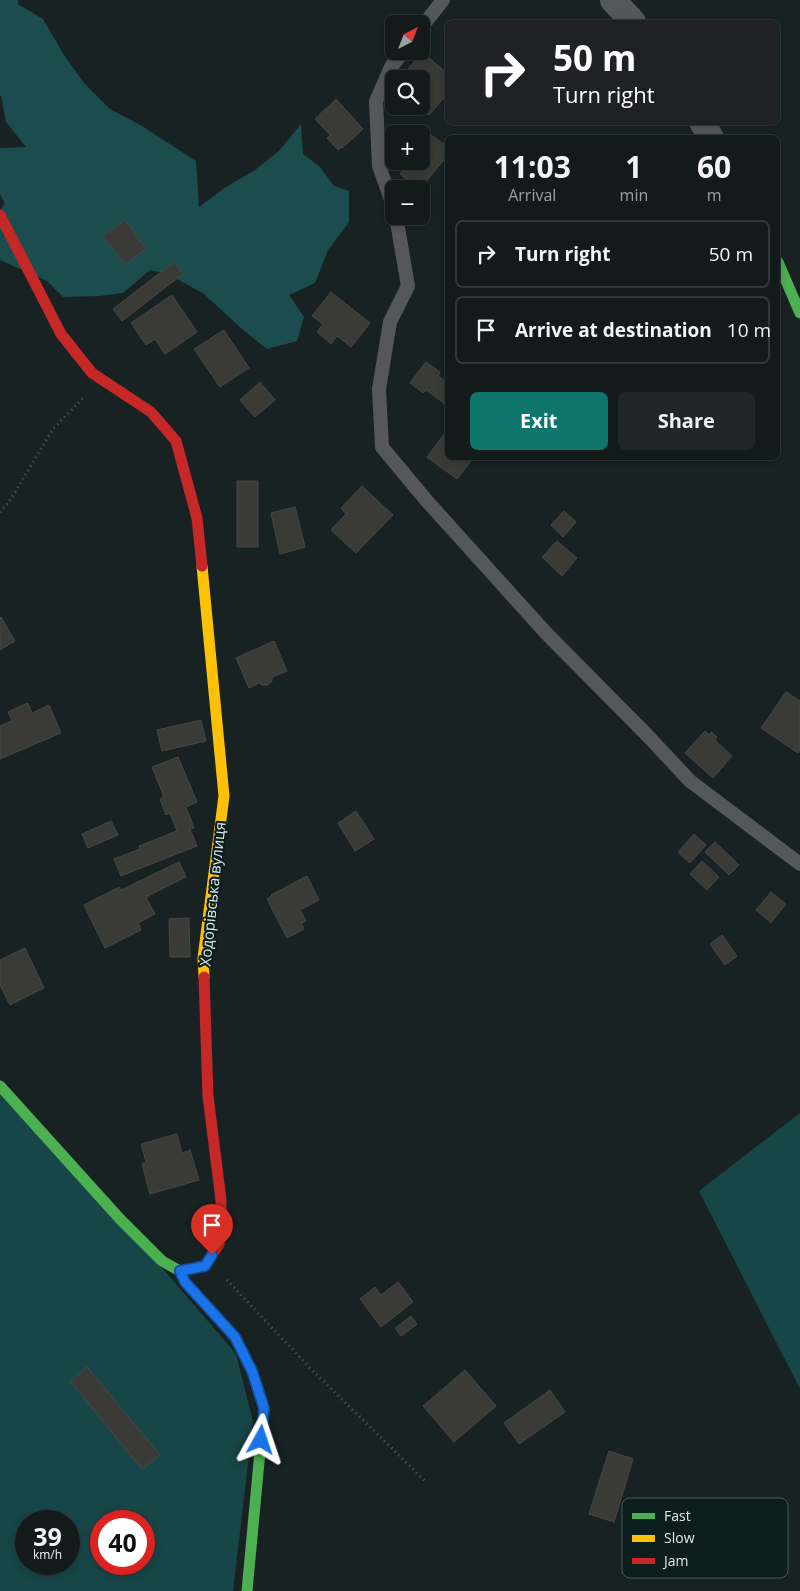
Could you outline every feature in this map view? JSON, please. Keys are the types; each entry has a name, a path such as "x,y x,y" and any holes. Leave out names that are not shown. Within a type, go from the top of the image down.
{"street":[{"path":"613,0 631,20"},
{"name":"Ходорівська вулиця","path":"0,215 61,334 92,373 151,412 176,442 197,518 208,615 224,796 203,958 208,1096 221,1200 221,1228 219,1244 205,1266"},
{"path":"780,267 800,313"},
{"path":"0,1086 120,1219 162,1261 180,1271 185,1282 235,1337 252,1371 264,1408 248,1591"},
{"path":"180,1271 205,1266"}],"lane":[{"path":"430,17 443,0"},
{"path":"385,183 379,166 376,101 391,67 397,60"},
{"path":"398,225 408,286 390,322 380,379 382,446 426,500 546,633 648,735 690,781 800,864"}],"path":[{"path":"0,512 53,429 103,380"},
{"path":"205,1266 226,1278 310,1368 425,1481"}],"shaded area":[{"path":"0,0 18,0 18,4 43,19 64,55 84,83 110,109 142,126 196,161 199,207 226,187 255,170 279,151 301,124 303,154 320,167 334,186 349,191 349,222 328,250 315,283 289,295 304,317 297,341 267,349 204,294 168,274 150,270 123,293 63,297 47,281 0,260 0,210 5,204 0,194 0,148 26,147 6,122 0,95"},
{"path":"0,1095 171,1278 236,1354 253,1422 233,1591 0,1591"},
{"path":"800,1113 800,1389 699,1191"}],"building":[{"path":"430,59 445,71 445,96 430,114 430,70 407,70 415,60"},
{"path":"336,99 363,129 338,150 327,138 330,135 315,119"},
{"path":"431,135 445,145 445,159 427,180 407,180 400,174 403,170 430,170"},
{"path":"125,220 146,249 125,264 103,236"},
{"path":"174,262 183,274 122,321 113,309"},
{"path":"331,292 370,323 351,347 337,336 331,344 317,332 323,324 312,316"},
{"path":"172,295 197,332 165,354 155,339 146,345 131,323"},
{"path":"224,330 249,368 220,387 194,349"},
{"path":"426,362 440,372 438,376 445,381 445,404 426,390 423,393 410,383"},
{"path":"260,382 275,400 255,417 240,400"},
{"path":"445,433 445,460 471,460 457,479 427,457"},
{"path":"237,481 258,481 258,547 237,547"},
{"path":"362,486 393,515 356,553 331,530 346,514 341,508"},
{"path":"295,507 305,547 280,554 271,513"},
{"path":"564,511 576,522 563,537 551,525"},
{"path":"557,541 577,558 562,576 542,557"},
{"path":"0,618 15,641 0,650"},
{"path":"274,641 287,671 272,677 272,681 268,685 259,683 249,688 236,658"},
{"path":"786,692 800,701 800,750 798,753 761,728"},
{"path":"28,703 32,713 49,705 61,733 0,759 0,726 12,721 8,712"},
{"path":"201,720 206,741 162,751 157,730"},
{"path":"705,731 709,735 711,732 717,737 715,740 732,756 713,778 685,753"},
{"path":"178,757 197,802 186,807 194,828 190,829 197,846 121,876 114,859 140,849 139,846 177,831 170,813 166,815 160,799 164,797 152,767"},
{"path":"356,811 374,839 355,851 338,823"},
{"path":"111,821 118,835 88,848 82,834"},
{"path":"694,834 706,845 690,863 678,852"},
{"path":"715,842 739,865 729,875 705,852"},
{"path":"702,861 719,877 707,890 690,874"},
{"path":"179,862 186,877 146,897 155,914 138,923 141,930 105,948 84,905 119,887 121,890"},
{"path":"307,876 319,900 300,910 306,921 301,923 304,929 287,938 267,899"},
{"path":"771,892 786,904 771,923 756,910"},
{"path":"189,918 190,957 170,957 169,919"},
{"path":"722,935 737,956 725,965 710,944"},
{"path":"25,948 44,988 10,1005 0,985 0,960"},
{"path":"177,1134 182,1153 190,1150 199,1180 150,1194 142,1164 146,1162 141,1144"},
{"path":"398,1282 413,1302 381,1327 360,1299 375,1287 381,1295"},
{"path":"411,1316 417,1324 401,1336 395,1328"},
{"path":"87,1367 160,1455 142,1469 70,1381"},
{"path":"465,1370 496,1406 454,1442 423,1406"},
{"path":"550,1390 565,1412 519,1444 504,1423"},
{"path":"609,1451 633,1459 614,1522 589,1514"}],"traffic: fast":[{"path":"780,267 800,313"},
{"path":"0,1086 120,1219 162,1261 180,1271"},
{"path":"180,1271 185,1282 235,1337 252,1371 264,1408 247,1591"}],"traffic: slow":[{"path":"202,566 224,796 203,958 204,977"}],"traffic: jam":[{"path":"0,215 61,334 92,373 151,412 176,441 197,518 202,566"},
{"path":"180,1271 205,1266 219,1244 221,1228 221,1200 208,1096 204,977"}],"route":[{"path":"212,1255 205,1266 180,1271 185,1282 235,1337 252,1371 264,1408 261,1440"}]}
